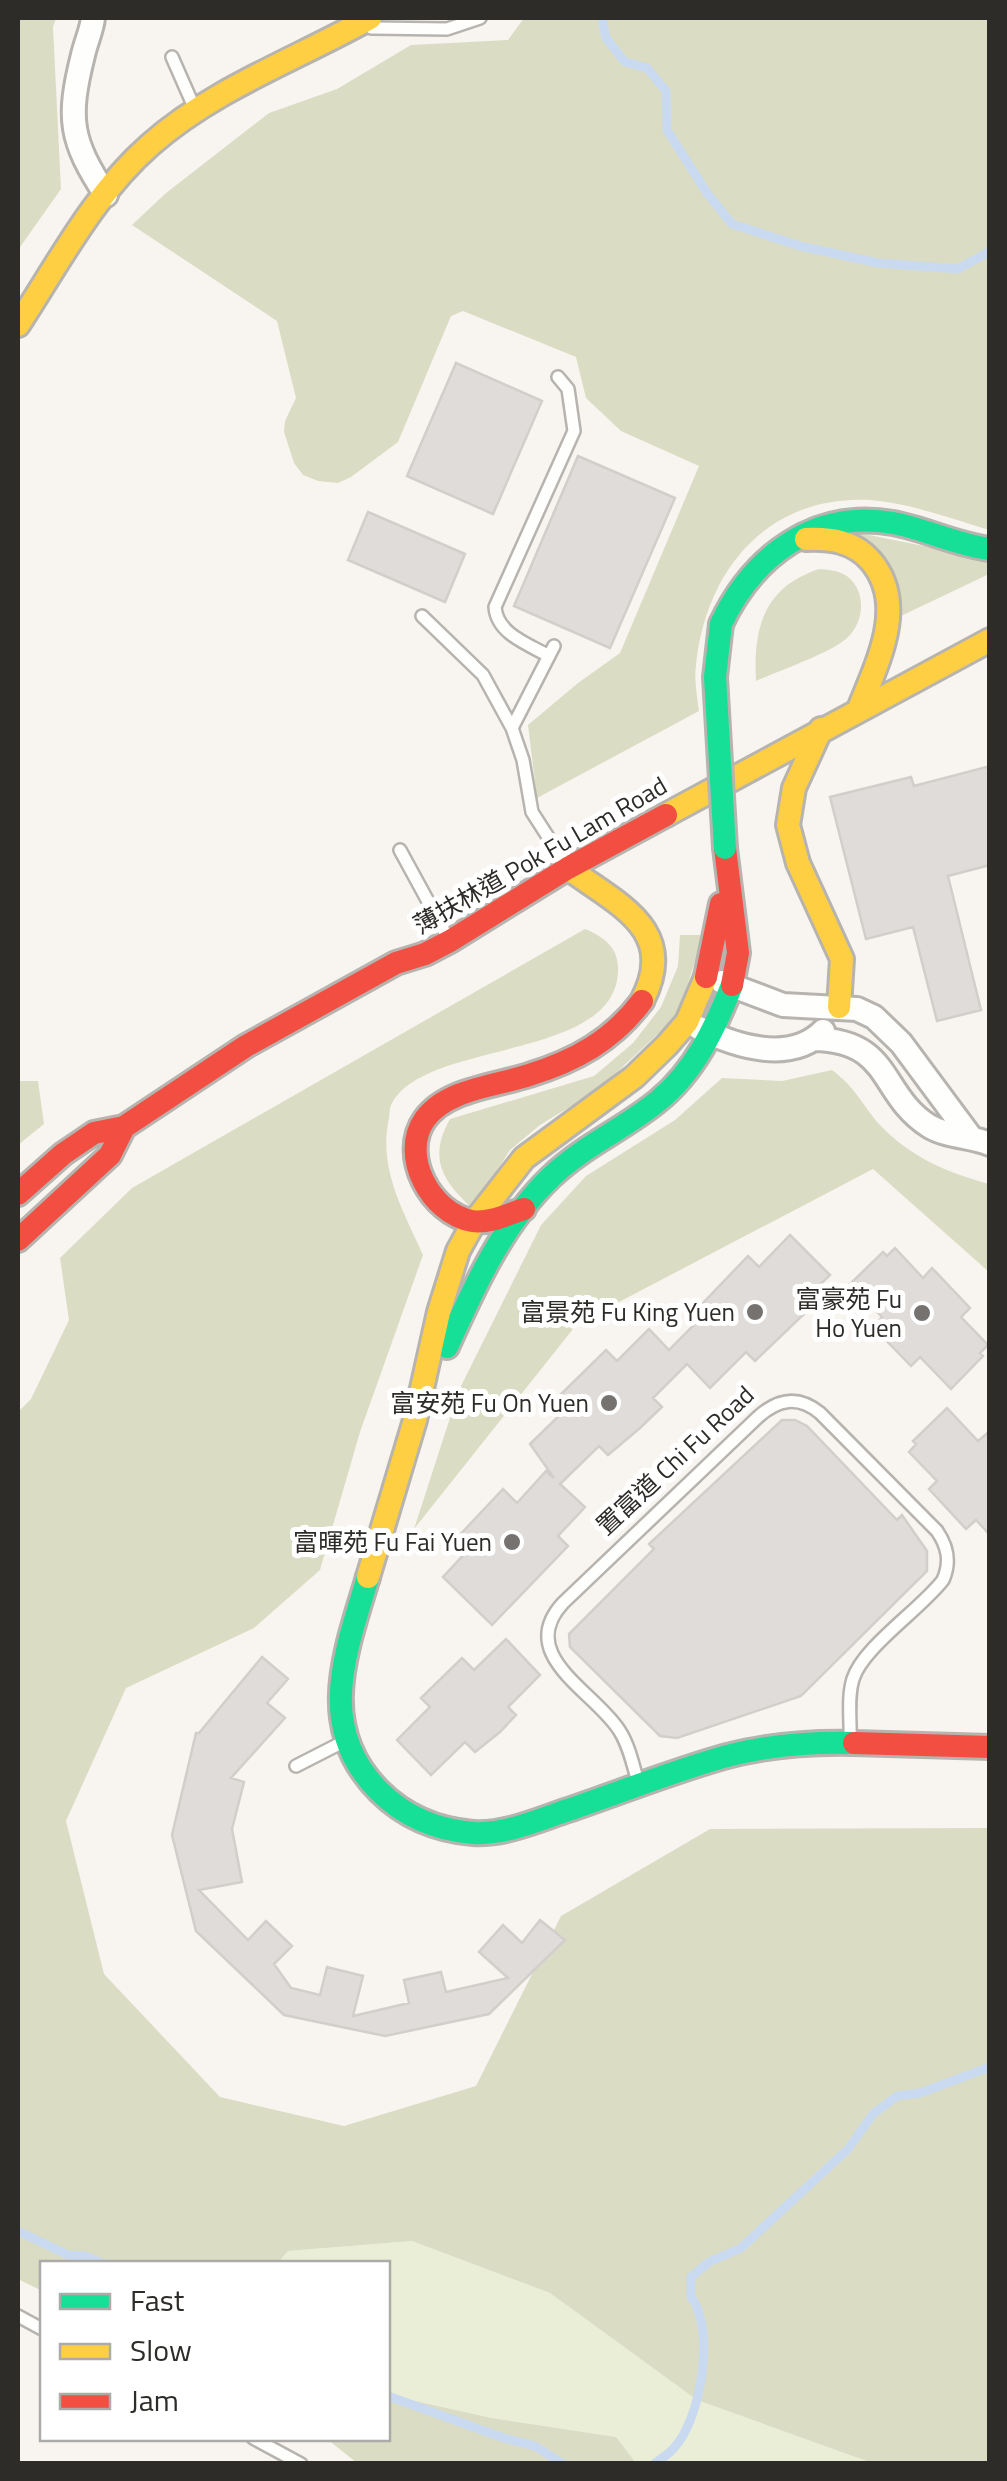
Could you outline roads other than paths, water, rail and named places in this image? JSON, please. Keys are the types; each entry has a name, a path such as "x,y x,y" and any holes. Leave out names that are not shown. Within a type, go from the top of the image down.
{"main road":[{"path":"18,324 106,195 143,152 196,111 361,23"},
{"path":"416,1420 475,1285 524,1209 570,1160 660,1099 681,1079 712,1035 732,986 738,953 725,848 715,677 721,624 736,592 748,576 786,544 827,524 868,520 990,549"},
{"path":"786,544 820,538 848,543 869,558 883,576 890,597 888,626 859,709"},
{"name":"薄扶林道 Pok Fu Lam Road","path":"18,1194 63,1154 94,1134 124,1128 246,1046 396,963 450,942 568,868 990,640"},
{"path":"821,730 791,797 787,826 795,856 842,959 839,1007"},
{"path":"725,848 718,922 706,977 686,1022 634,1076 524,1158 474,1222 452,1266 416,1420 342,1666 338,1697 346,1740 366,1777 395,1807 453,1831 486,1832 514,1828 724,1757 773,1745 990,1747"},
{"path":"524,1209 474,1222 446,1209 424,1183 416,1151 427,1114 448,1100 544,1072 593,1049 646,994 657,954 646,929 568,868"},
{"name":"薄扶林道 Pok Fu Lam Road","path":"18,1240 110,1156 124,1128"}],"street":[{"path":"92,18 73,117 82,159 106,195"},
{"path":"706,977 783,1005 856,1009 874,1017 901,1043 980,1140"},
{"path":"686,1022 748,1048 795,1047 814,1039 839,1007"},
{"path":"814,1039 840,1040 860,1048 926,1124 943,1133 980,1140"}],"lane":[{"path":"361,23 447,29 480,18"},
{"path":"172,57 196,111"},
{"path":"512,728 552,651 503,629 496,619 495,607 574,431 568,389 558,377"},
{"path":"422,616 483,675 512,728 524,760 532,812 568,868"},
{"path":"400,850 450,942"},
{"name":"置富道 Chi Fu Road","path":"640,1786 620,1732 551,1654 548,1626 562,1603 758,1416 786,1400 804,1402 820,1412 937,1532 947,1550 948,1568 943,1580 867,1656 854,1675 850,1743"},
{"path":"296,1766 346,1740"},
{"path":"18,2316 40,2328"},
{"path":"259,2441 301,2464"}],"waterway":[{"path":"602,18 606,38 625,62 647,68 666,91 667,130 732,224 800,246 878,263 958,269 990,251"},
{"path":"654,2464 683,2436 698,2397 703,2330 691,2297 691,2277 709,2262 741,2248 848,2149 873,2114 897,2096 920,2093 990,2067"},
{"path":"18,2231 68,2255 97,2261"},
{"path":"390,2397 535,2446 563,2464"}],"place":[{"name":"富景苑 Fu King Yuen","path":"755,1312"},
{"name":"富豪苑 Fu Ho Yuen","path":"922,1313"},
{"name":"富安苑 Fu On Yuen","path":"609,1403"},
{"name":"富暉苑 Fu Fai Yuen","path":"512,1542"}]}
